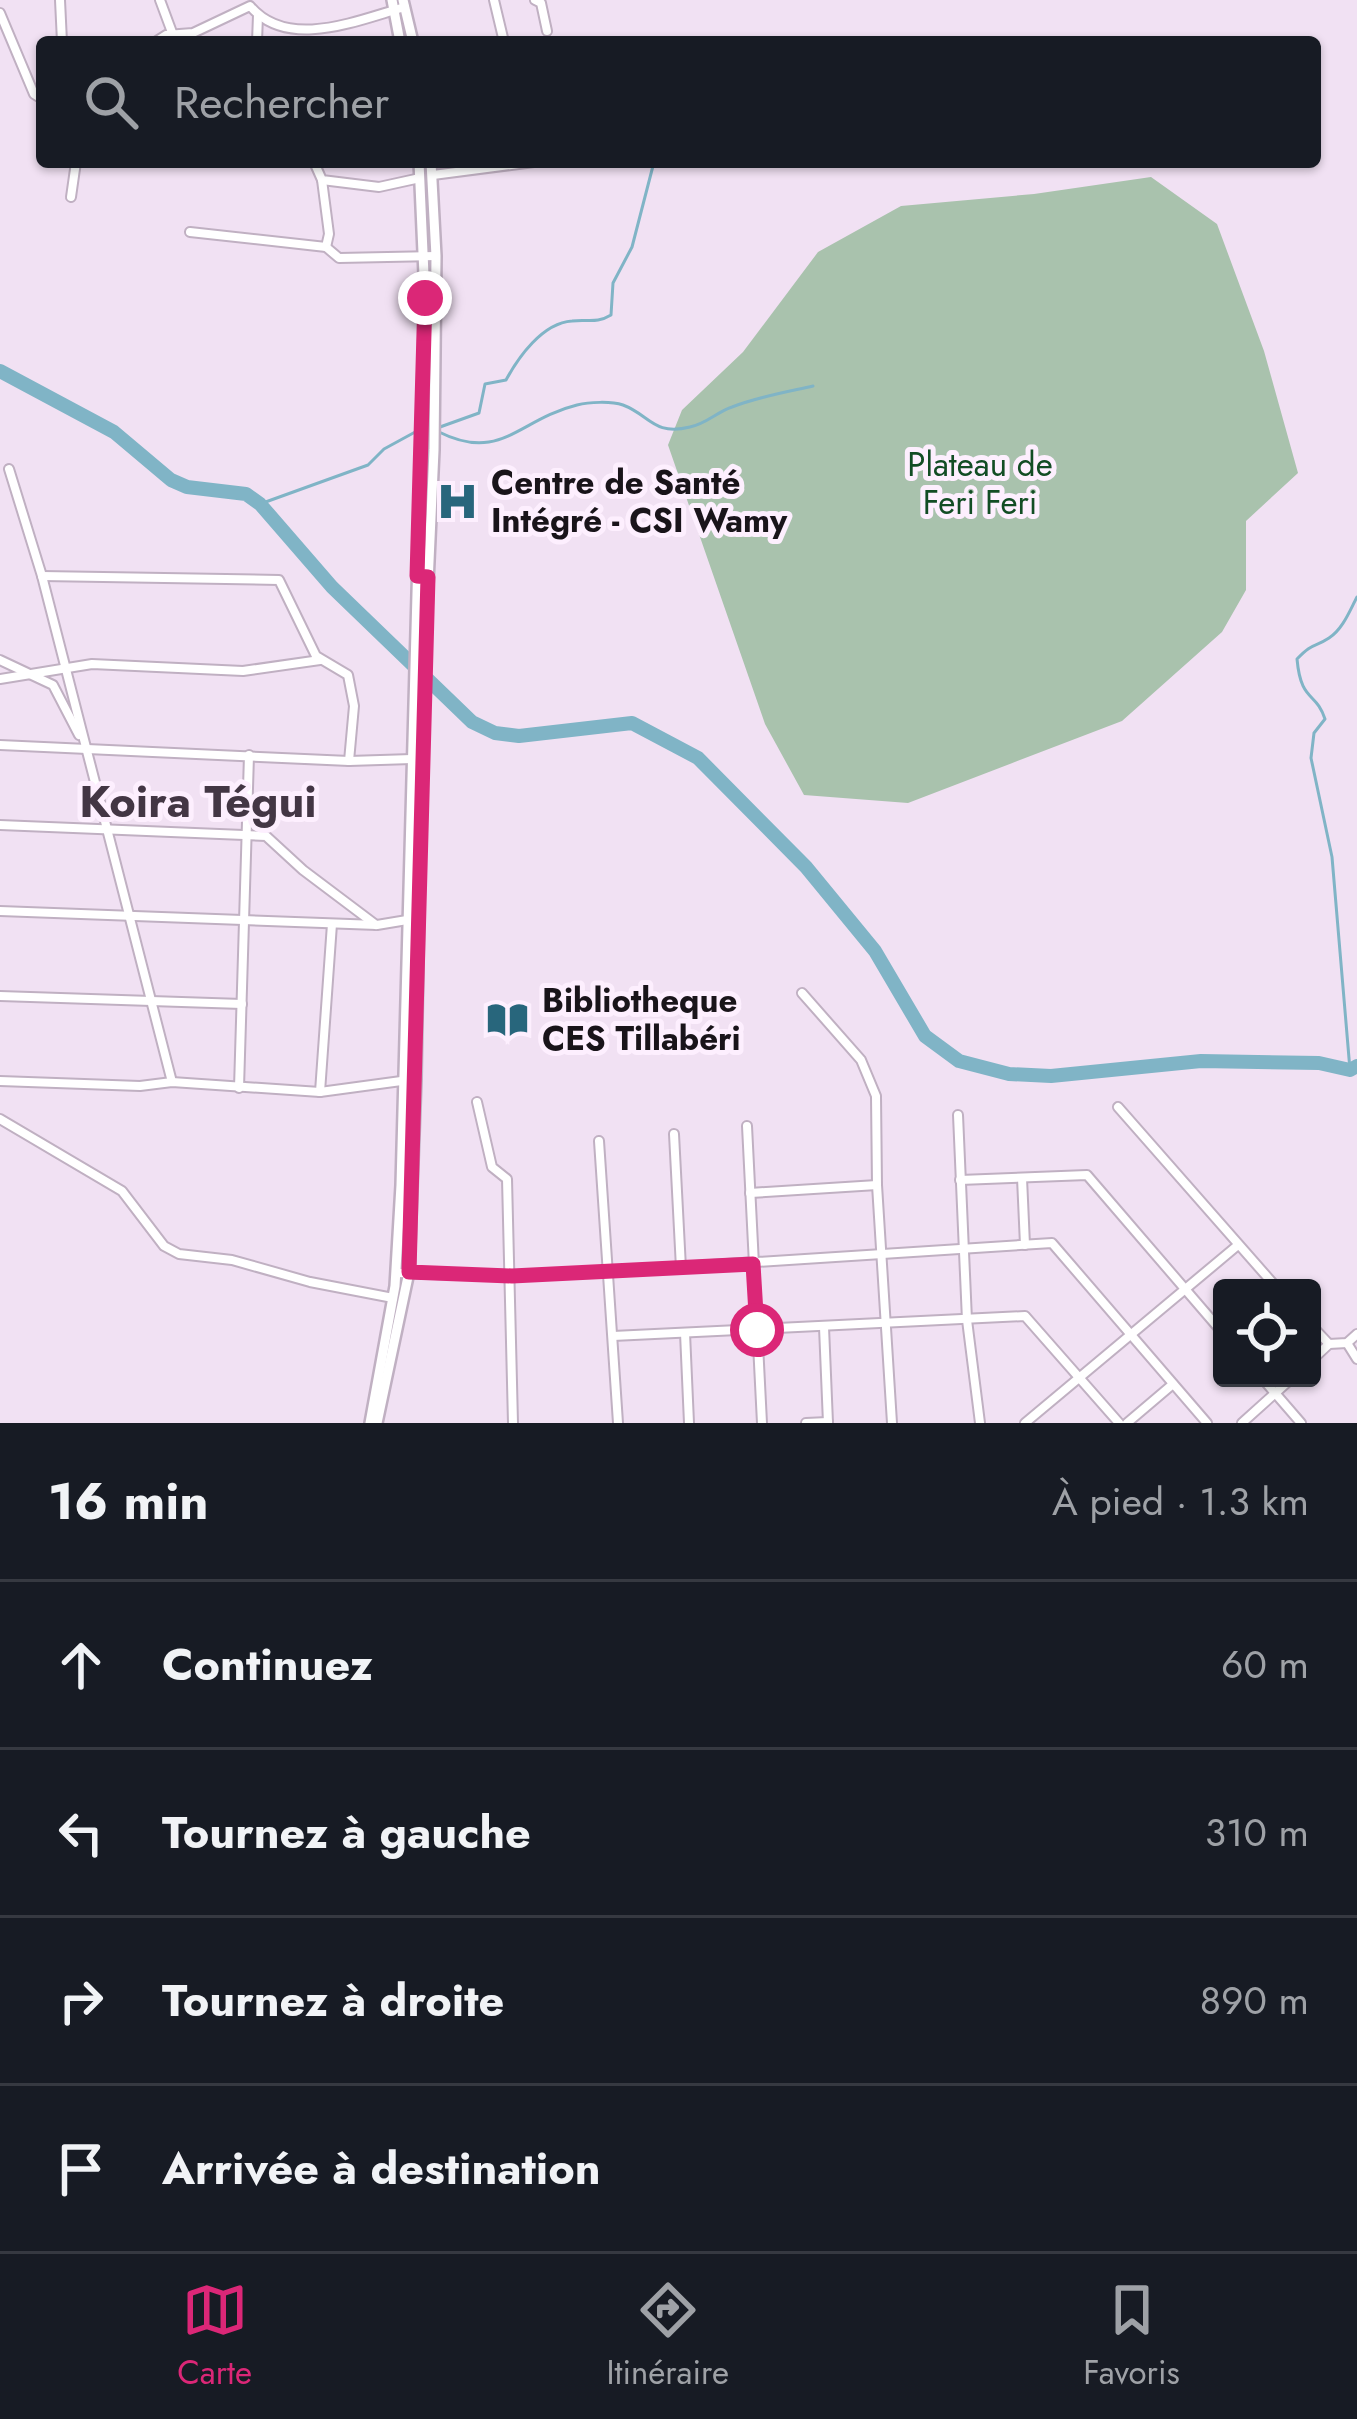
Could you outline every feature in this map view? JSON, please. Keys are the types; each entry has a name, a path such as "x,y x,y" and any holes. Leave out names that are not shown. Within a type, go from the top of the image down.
{"main road":[{"path":"398,4 400,36"},
{"path":"398,4 411,36"},
{"path":"422,168 427,176"},
{"path":"374,1423 409,1272 429,168"},
{"path":"413,918 412,759 418,688"},
{"path":"374,1423 396,1273 411,1079"}],"street":[{"path":"61,0 62,36"},
{"path":"160,0 172,35 193,33 250,5 258,16 290,31 368,21 398,4"},
{"path":"494,0 503,36"},
{"path":"536,0 541,3 547,31"},
{"path":"0,13 36,95"},
{"path":"257,36 258,16"},
{"path":"71,197 75,168"},
{"path":"317,168 329,234 326,247"},
{"path":"322,180 379,187 489,168"},
{"path":"190,232 326,247 339,258 431,256"},
{"path":"9,469 42,576 172,1082"},
{"path":"42,576 279,580 316,656 348,675 354,706 349,761"},
{"path":"0,660 53,685 86,747"},
{"path":"0,679 123,663 243,670 322,660"},
{"path":"0,745 349,761 412,759"},
{"path":"239,1088 249,755"},
{"path":"0,825 266,836 377,926"},
{"path":"0,910 377,926 413,918"},
{"path":"320,1092 332,924"},
{"path":"802,993 861,1060 876,1096 880,1256 892,1423"},
{"path":"0,995 242,1004"},
{"path":"0,1082 140,1086 172,1082 320,1092 411,1079"},
{"path":"477,1102 492,1167 507,1179 513,1423"},
{"path":"1118,1107 1269,1279"},
{"path":"958,1115 968,1320 980,1423"},
{"path":"0,1119 122,1191 164,1246 179,1254 232,1260 393,1298"},
{"path":"747,1126 762,1423"},
{"path":"674,1134 681,1268"},
{"path":"599,1141 618,1423"},
{"path":"961,1180 1087,1175 1213,1322"},
{"path":"1022,1178 1025,1245"},
{"path":"750,1193 877,1185"},
{"path":"396,1273 512,1276 1052,1244 1207,1423"},
{"path":"1025,1423 1238,1245"},
{"path":"613,1336 1025,1316 1076,1378 1123,1423 1174,1384"},
{"path":"806,1423 828,1422 824,1327"},
{"path":"686,1333 689,1423"},
{"path":"1321,1352 1357,1334"},
{"path":"1321,1336 1329,1344"},
{"path":"1347,1342 1357,1359"},
{"path":"1270,1387 1301,1423"},
{"path":"1242,1423 1282,1387"}],"green space":[{"name":"Plateau de Feri Feri","path":"1151,177 1217,224 1264,351 1298,473 1246,521 1246,590 1222,632 1122,721 908,803 804,795 765,724 668,445 682,410 743,352 818,252 901,206"}],"waterway":[{"path":"440,427 479,413 485,384 506,380 524,352 551,328 611,315 613,283 632,247 652,168"},
{"path":"0,371 114,432 171,480 187,487 246,494 260,504 332,587 472,722 495,733 519,736 632,723 698,758 806,867 875,951 925,1036 959,1061 1009,1074 1051,1076 1201,1061 1319,1063 1350,1070 1357,1066"},
{"path":"439,432 460,440 495,441 557,411 600,402 623,405 660,427 678,429 742,403 813,386"},
{"path":"260,504 368,465 384,449 417,431"},
{"path":"1350,1070 1332,857 1311,758 1314,733 1325,719 1305,690 1297,659 1334,634 1357,597"}],"place":[{"name":"Centre de Santé Intégré - CSI Wamy","path":"457,501"},
{"name":"Bibliotheque CES Tillabéri","path":"508,1019"}],"district":[{"name":"Koira Tégui","path":"198,801"}],"route":[{"path":"425,298 417,576 428,577 409,1272 512,1276 753,1264 757,1330"}]}
